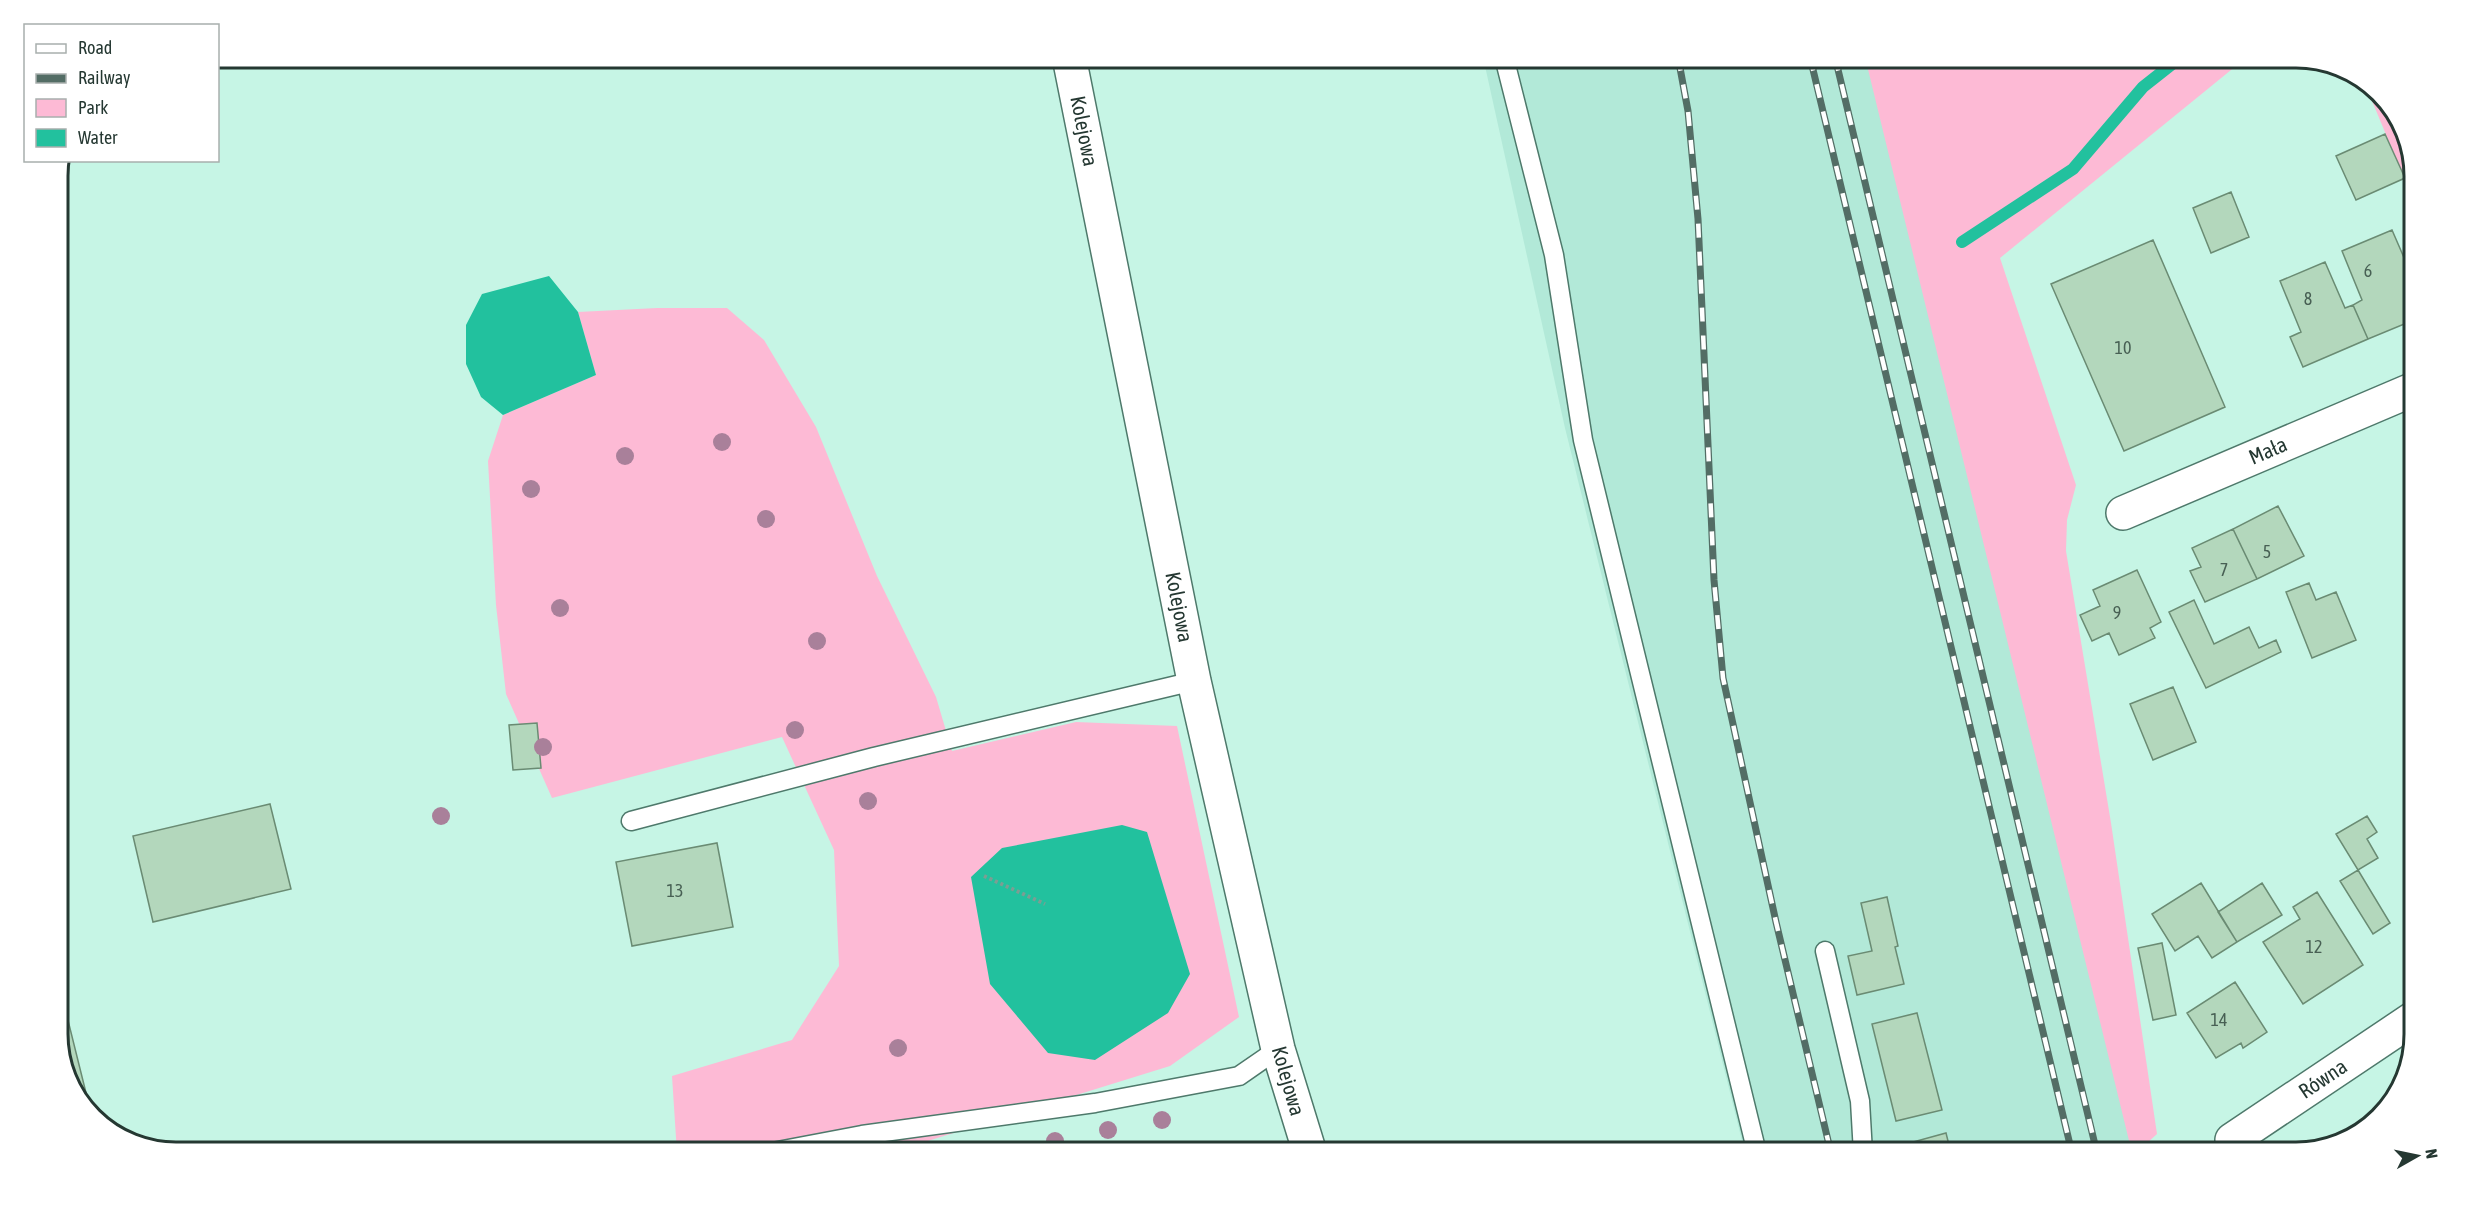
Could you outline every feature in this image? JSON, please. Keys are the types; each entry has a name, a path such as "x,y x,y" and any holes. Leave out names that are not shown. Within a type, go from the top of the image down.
{"street":[{"name":"Kolejowa","path":"1071,68 1194,681 1278,1049 1307,1142"},
{"name":"Mała","path":"2123,513 2403,394"},
{"name":"Równa","path":"2232,1140 2404,1025"}],"lane":[{"path":"1507,68 1554,255 1583,440 1754,1142"},
{"path":"631,821 874,757 1194,681"},
{"path":"1825,951 1860,1101 1862,1142"},
{"path":"825,1142 1095,1103 1239,1076 1278,1049"}],"path":[{"path":"984,876 1045,904"}],"shaded area":[{"path":"1485,68 1884,68 2138,1142 1742,1142 1565,428"}],"green space":[{"path":"1868,68 2233,68 2000,258 2076,485 2067,520 2066,551 2111,823 2157,1134 2148,1142 2129,1142"},
{"path":"2371,98 2385,115 2398,140 2403,176"},
{"path":"657,308 727,308 764,340 816,427 877,576 936,697 952,751 1076,722 1177,726 1239,1017 1170,1066 924,1142 676,1142 672,1076 792,1040 839,966 834,850 782,737 552,798 506,694 496,605 488,461 503,415 596,375 578,312"}],"water":[{"path":"549,276 578,312 596,375 503,415 481,397 466,364 466,325 482,294"},
{"path":"1122,825 1147,832 1190,974 1168,1013 1095,1060 1048,1053 990,984 971,877 1002,848"}],"building":[{"path":"2385,134 2403,174 2403,179 2356,200 2336,156"},
{"path":"2231,192 2249,237 2211,253 2193,208"},
{"path":"2392,230 2403,256 2403,324 2368,339 2353,305 2362,300 2342,251"},
{"path":"2153,240 2225,407 2124,451 2051,284"},
{"path":"2325,262 2345,308 2353,305 2368,339 2303,367 2290,337 2301,332 2280,281"},
{"path":"2278,506 2304,556 2257,579 2233,529"},
{"path":"2233,529 2257,579 2205,602 2190,571 2201,567 2192,548"},
{"path":"2137,570 2161,622 2150,628 2155,638 2119,655 2109,633 2092,641 2080,615 2100,606 2093,590"},
{"path":"2309,583 2316,600 2336,592 2356,640 2312,658 2286,592"},
{"path":"2194,600 2214,644 2249,627 2259,648 2276,640 2281,652 2206,688 2169,612"},
{"path":"2173,687 2196,742 2153,760 2130,704"},
{"path":"537,723 541,768 513,770 509,725"},
{"path":"270,804 291,889 153,922 133,836"},
{"path":"2367,816 2377,832 2367,839 2378,858 2358,870 2336,834"},
{"path":"717,843 733,927 632,946 616,862"},
{"path":"2358,870 2390,923 2373,934 2340,881"},
{"path":"2201,883 2237,942 2212,958 2198,936 2175,951 2152,914"},
{"path":"2262,883 2282,915 2237,942 2218,912"},
{"path":"2317,892 2363,965 2303,1004 2263,942 2300,919 2293,907"},
{"path":"1887,897 1904,984 1857,995 1848,956 1872,951 1861,903"},
{"path":"2162,943 2176,1015 2153,1020 2138,948"},
{"path":"2235,982 2267,1032 2243,1048 2241,1043 2216,1058 2187,1013"},
{"path":"1917,1013 1942,1110 1896,1121 1872,1024"},
{"path":"68,1020 87,1096 73,1070 68,1042"},
{"path":"1946,1133 1948,1142 1913,1142"}],"waterway":[{"path":"1962,242 2073,169 2143,87 2167,68"}],"railway":[{"path":"1680,68 1688,111 1698,219 1714,580 1723,678 1776,922 1828,1142"},
{"path":"1813,68 2069,1142"},
{"path":"1838,68 2094,1142"}]}
